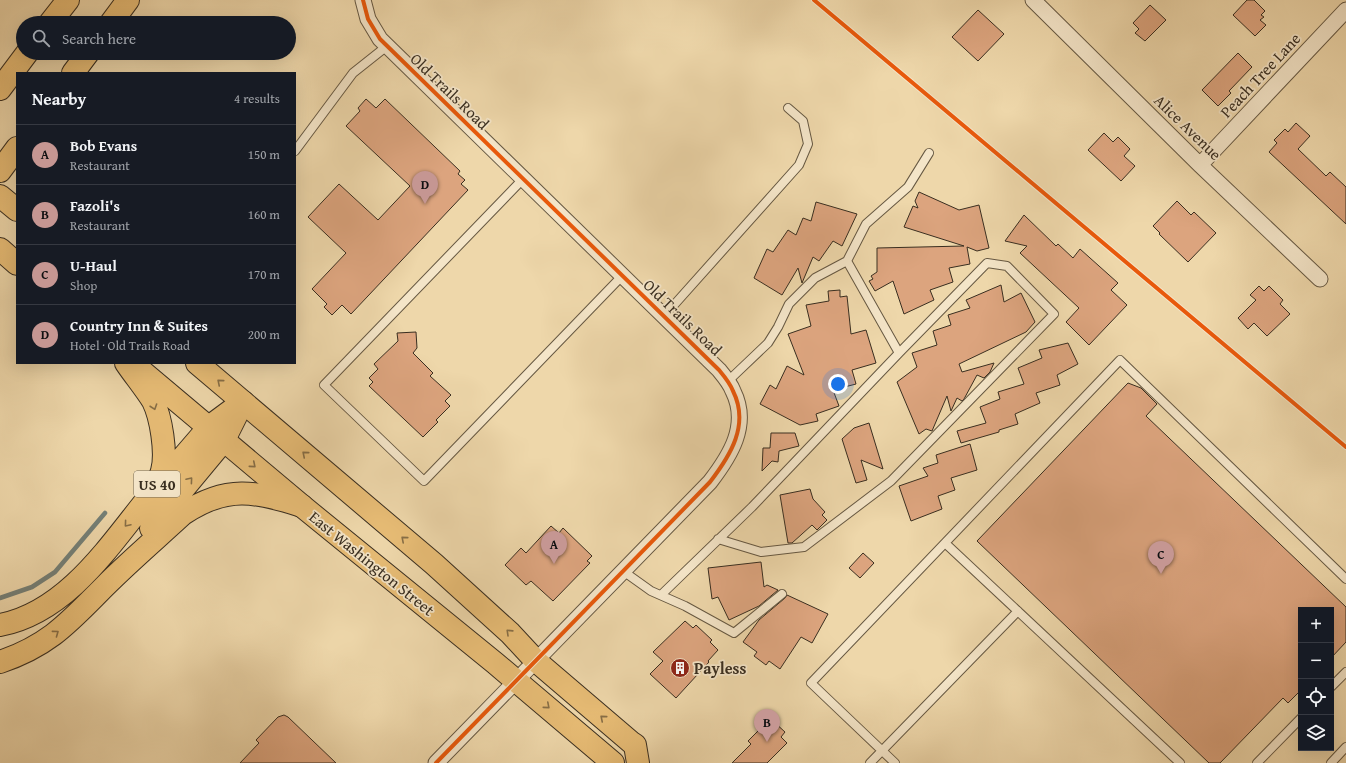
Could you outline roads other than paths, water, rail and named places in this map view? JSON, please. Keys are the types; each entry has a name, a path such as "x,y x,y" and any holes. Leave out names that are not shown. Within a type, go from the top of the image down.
{"main road":[{"path":"55,16 68,0"},
{"path":"116,16 128,0"},
{"path":"0,89 22,60"},
{"path":"74,72 83,60"},
{"path":"0,196 16,209"},
{"path":"0,249 16,263"},
{"name":"US 40","path":"0,625 16,621 37,612 64,593 87,571 152,493 163,469 164,448 160,427 153,402 127,364"},
{"name":"East Washington Street","path":"133,364 302,506 526,671 632,743 638,763"},
{"name":"East Washington Street","path":"198,364 438,568 510,633 526,671 613,763"},
{"path":"105,587 216,433 243,402"},
{"path":"152,493 216,433"},
{"path":"0,662 23,654 48,639 67,625 183,514 206,502 231,494 245,493 270,496 302,506"}],"street":[{"name":"Old Trails Road","path":"363,0 368,19 380,39 665,315 719,370 734,391 739,417 738,435 732,451 710,482 436,763"},
{"name":"Alice Avenue","path":"1033,0 1200,165 1320,279"},
{"name":"Peach Tree Lane","path":"1200,165 1346,10"}],"lane":[{"path":"296,150 353,73 387,46"},
{"path":"665,315 799,165 808,144 803,121 788,108"},
{"path":"727,382 768,343 778,327 789,304 815,278 847,261 866,224 908,187 929,153"},
{"path":"524,179 324,384 424,481 623,275"},
{"path":"847,261 900,353"},
{"path":"661,595 718,539 987,263 1007,266 1054,314 891,481 804,547 761,552 718,539"},
{"path":"895,763 811,683 1120,360 1346,579"},
{"path":"945,542 1180,763"},
{"path":"623,571 651,591 686,606 734,633 782,594"},
{"path":"870,763 1018,611"},
{"path":"1334,684 1346,672"},
{"path":"1257,763 1298,721"},
{"path":"1331,763 1346,747"}],"waterway":[{"path":"0,598 32,587 55,572 105,513"}],"place":[{"name":"Country Inn & Suites","path":"425,204"},
{"name":"Bob Evans","path":"554,564"},
{"name":"U-Haul","path":"1161,574"},
{"name":"Payless","path":"680,668"},
{"name":"Fazoli's","path":"767,742"}]}
